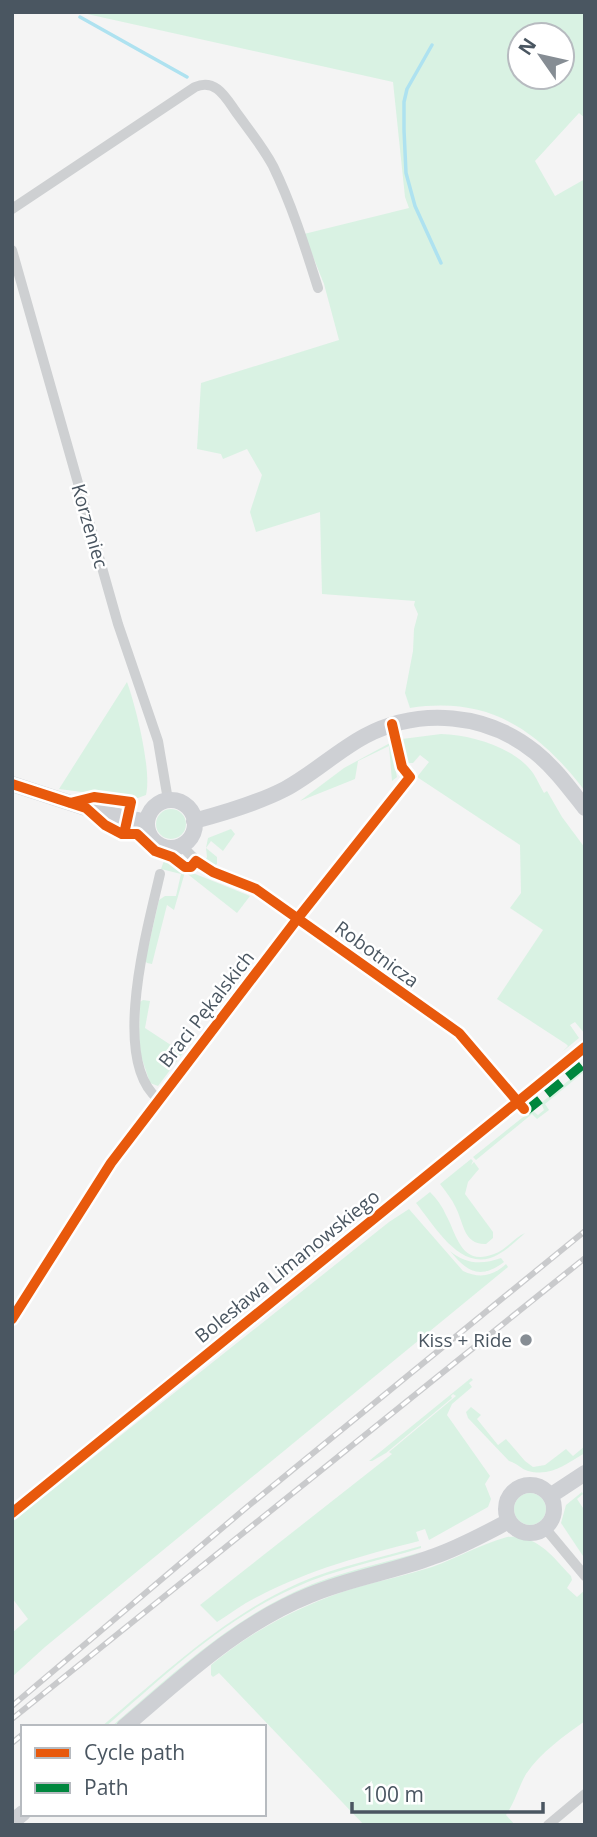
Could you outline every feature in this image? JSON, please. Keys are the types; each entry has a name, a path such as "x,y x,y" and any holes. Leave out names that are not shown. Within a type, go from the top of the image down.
{"street":[{"path":"12,209 195,87 210,85 222,93 272,166 299,229 318,288"},
{"name":"Korzeniec","path":"12,250 118,624 158,741 168,800"},
{"path":"194,821 251,803 284,789 352,744 392,724 420,718 444,717 492,727 520,741 559,775 585,808"},
{"name":"Braci Pękalskich","path":"12,1319 91,1193 158,1099 410,776 402,767 392,724"},
{"path":"12,784 96,811 147,822"},
{"path":"168,800 184,804 191,810 194,821 193,833 183,845 173,848 160,845 150,836 147,822 153,808 168,800"},
{"name":"Robotnicza","path":"183,845 192,858 206,868 256,889 461,1035 518,1101"},
{"path":"158,1099 145,1083 135,1044 134,1024 142,955 160,874"},
{"name":"Bolesława Limanowskiego","path":"12,1513 585,1048"},
{"path":"550,1496 585,1473"},
{"path":"536,1486 550,1496 553,1513 545,1528 534,1533 524,1532 509,1521 507,1502 516,1489 536,1486"},
{"path":"126,1725 208,1656 264,1617 332,1586 440,1555 509,1521"},
{"path":"545,1528 585,1576"},
{"path":"548,1825 585,1794"}],"green space":[{"path":"78,12 585,12 585,118 579,113 535,161 555,196 585,179 585,791 549,751 510,722 464,707 410,708 405,693 418,614 415,601 322,594 320,512 256,532 250,512 262,475 247,449 223,459 221,454 197,449 201,383 339,340 324,284 304,234 409,208 405,197 393,82"},
{"path":"127,682 145,755 146,795 135,799 59,789"},
{"path":"441,734 479,740 515,756 533,773 544,793 547,791 585,848 585,1034 575,1022 570,1025 579,1038 562,1052 568,1046 566,1044 497,999 543,930 510,908 521,893 520,845 417,777 429,762 420,755 413,763 408,763 402,739"},
{"path":"390,743 397,777 392,781 389,746 358,761 355,779 300,801 344,768"},
{"path":"171,809 182,813 186,824 182,835 171,839 160,835 156,824 160,813"},
{"path":"231,829 235,834 223,851 211,841 206,848 208,838"},
{"path":"206,848 217,857 217,864 214,866 205,861"},
{"path":"165,858 183,869 250,896 237,913 185,872 174,910 167,905 152,964 145,961 159,900 165,896 176,896 181,874 161,869"},
{"path":"150,1001 145,1028 183,1053 158,1086 150,1083 139,1050 140,1002"},
{"path":"585,1067 585,1071 545,1104 549,1110 537,1119 532,1114 476,1160 473,1157 532,1110 538,1115 544,1110 541,1103"},
{"path":"471,1159 471,1165 474,1162 479,1169 468,1182 465,1194 493,1232 493,1238 486,1244 473,1241 469,1237 454,1205 440,1184"},
{"path":"430,1192 443,1209 457,1240 467,1253 483,1257 498,1252 525,1233 499,1254 486,1259 473,1259 461,1254 441,1235 416,1203"},
{"path":"409,1209 463,1271 486,1275 506,1264 508,1267 12,1677 12,1633 28,1619 12,1598 12,1522 389,1222"},
{"path":"450,1251 468,1261 487,1262 501,1258 504,1262 488,1271 474,1271 462,1264"},
{"path":"471,1378 473,1380 469,1383 472,1387 452,1404 447,1415 490,1476 485,1484 491,1499 488,1507 429,1540 425,1529 416,1532 419,1541 297,1578 253,1599 217,1622 200,1605 392,1454 389,1452 456,1396 453,1394 452,1398 386,1453 369,1461"},
{"path":"471,1407 481,1415 477,1419 498,1445 506,1439 533,1467 545,1465 566,1449 573,1456 585,1446 585,1453 551,1471 526,1470 509,1461 468,1418 466,1412"},
{"path":"582,1492 577,1499 585,1511 585,1559 561,1523 566,1505"},
{"path":"530,1493 541,1498 546,1509 541,1520 530,1525 519,1520 514,1509 519,1498"},
{"path":"507,1537 527,1539 543,1548 571,1576 572,1580 567,1588 577,1597 585,1590 585,1721 546,1752 526,1774 506,1815 515,1825 364,1825 219,1673 213,1677 211,1675 211,1665 227,1652 300,1609 358,1587 432,1567"},
{"path":"421,1546 325,1576 268,1601 195,1650 107,1725 103,1725 171,1667 245,1612 299,1583"},
{"path":"421,1552 207,1648 113,1725 195,1655 263,1608 320,1581"}],"waterway":[{"path":"80,17 187,77"},
{"path":"432,45 407,89 404,130 406,173 415,206 441,263"}],"railway":[{"path":"12,1706 247,1507 585,1231"},
{"path":"12,1719 585,1258"},
{"path":"12,1743 21,1736"}],"marked path":[{"path":"526,1111 585,1063"}],"cycle path":[{"path":"12,1319 111,1163 298,918 410,777 402,767 392,724"},
{"path":"12,784 86,808 105,825 122,834 137,834 155,851 172,857 185,867 191,867 196,861 213,872 256,889 459,1033 524,1109"},
{"path":"70,803 94,797 131,802 124,834"},
{"path":"12,1513 585,1047"}],"place":[{"name":"Kiss + Ride","path":"526,1340"}]}
